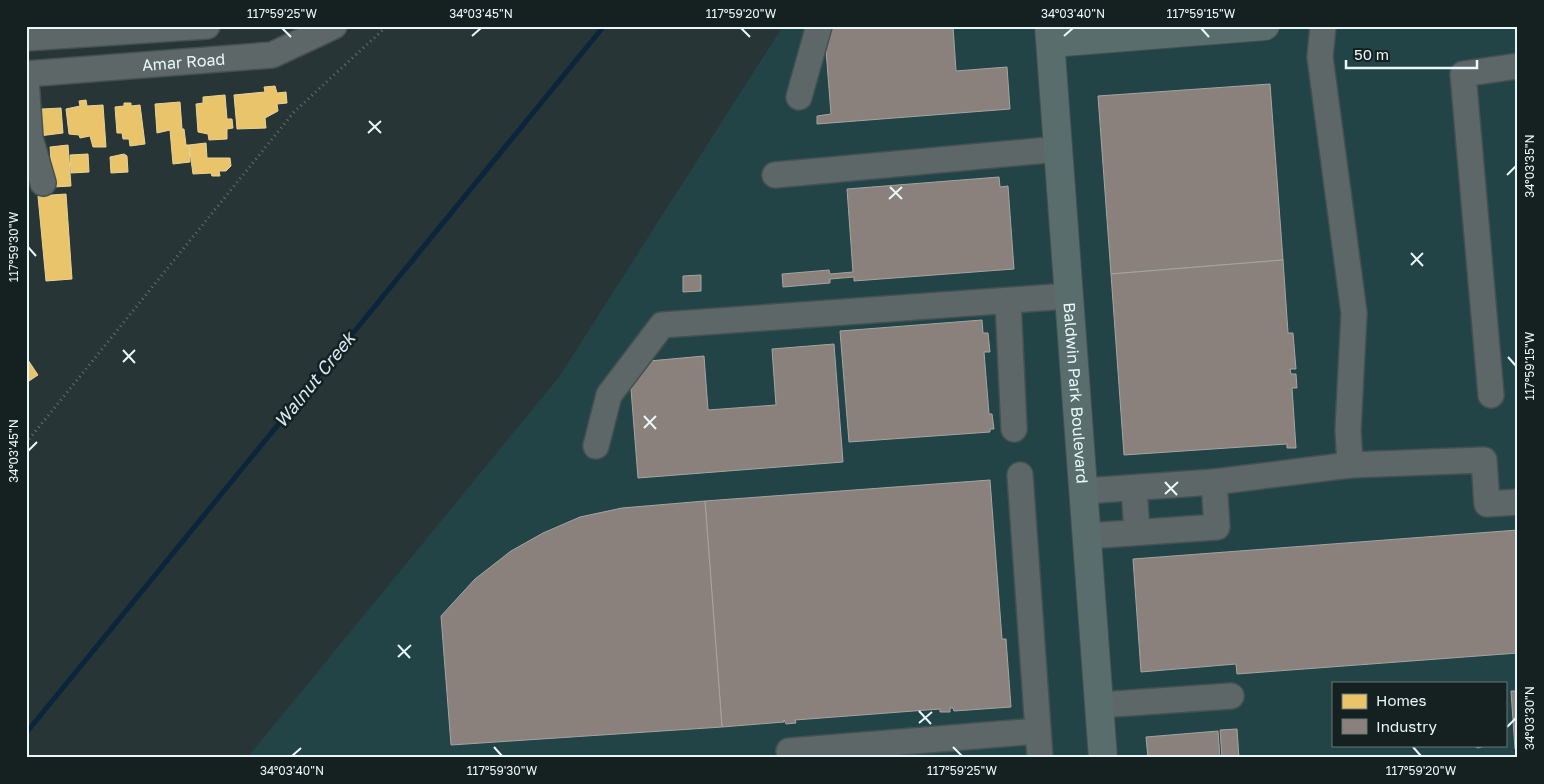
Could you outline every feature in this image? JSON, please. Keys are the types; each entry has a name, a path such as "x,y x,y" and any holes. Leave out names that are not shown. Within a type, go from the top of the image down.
{"main road":[{"path":"1050,35 1265,26"},
{"name":"Baldwin Park Boulevard","path":"1050,35 1103,758"}],"street":[{"path":"26,38 207,26"},
{"name":"Amar Road","path":"26,74 272,55 334,26"},
{"path":"800,96 819,26"},
{"path":"1323,26 1320,57 1354,312 1348,430 1350,466"},
{"path":"94,34 97,68"},
{"path":"1491,395 1463,74 1518,66"},
{"path":"26,80 30,138 43,183"},
{"path":"775,175 1059,149"},
{"path":"596,446 609,395 662,325 1070,296"},
{"path":"1008,301 1014,428"},
{"path":"1084,491 1214,482 1350,466 1484,460 1487,504 1518,502"},
{"path":"1020,475 1040,758"},
{"path":"1087,536 1216,527 1214,482"},
{"path":"1134,488 1137,532"},
{"path":"1099,705 1145,700 1231,696"},
{"path":"789,751 1038,731"}],"path":[{"path":"26,443 294,112 387,26"}],"shaded area":[{"path":"783,26 1518,26 1518,758 247,758 559,377"}],"building: Homes":[{"path":"275,86 277,93 286,92 287,103 277,104 278,111 265,118 266,128 237,129 234,95 265,92 264,87"},
{"path":"225,95 227,119 232,119 233,128 227,129 227,139 209,140 208,134 198,132 196,104 203,103 203,97"},
{"path":"86,100 87,106 103,105 106,147 93,147 90,136 80,138 79,135 69,134 66,109 80,106 79,101"},
{"path":"180,102 182,129 184,129 186,145 189,145 190,162 173,164 170,130 157,133 155,104"},
{"path":"124,103 131,103 131,106 140,105 145,144 130,146 129,139 123,139 122,133 117,133 115,107 124,106"},
{"path":"61,108 63,133 39,136 35,116 42,116 42,109"},
{"path":"206,143 207,158 230,158 231,166 226,171 219,171 220,176 212,176 211,173 193,174 189,145"},
{"path":"68,145 71,186 53,187 50,147"},
{"path":"88,154 89,172 71,173 70,155"},
{"path":"124,154 127,156 128,172 111,173 110,157"},
{"path":"66,194 72,279 46,281 38,196"},
{"path":"26,357 38,375 26,383"}],"building: Industry":[{"path":"832,26 953,26 956,71 1007,67 1010,109 817,124 817,116 831,114 825,37"},
{"path":"1270,84 1283,260 1111,274 1098,96"},
{"path":"999,177 1000,187 1008,186 1014,269 854,281 854,277 830,279 830,283 783,287 782,274 829,270 830,274 853,272 847,189"},
{"path":"1283,260 1288,333 1293,333 1296,369 1290,369 1291,374 1296,374 1297,388 1292,388 1296,448 1287,448 1287,444 1124,455 1111,274"},
{"path":"701,275 701,291 683,292 683,276"},
{"path":"982,320 983,333 988,333 990,352 984,352 989,414 992,414 994,429 990,429 990,432 849,442 840,331"},
{"path":"834,344 843,462 638,478 631,389 649,361 704,356 708,410 776,405 772,349"},
{"path":"990,480 1002,639 1006,639 1011,707 954,711 953,708 950,708 950,712 940,712 940,709 795,720 796,723 786,724 784,720 784,722 722,727 705,501"},
{"path":"705,501 722,727 451,745 441,616 475,579 511,551 543,533 580,517 622,508"},
{"path":"1518,530 1518,653 1237,674 1236,664 1141,672 1133,559"},
{"path":"1511,691 1518,691 1518,748 1515,749"},
{"path":"1237,729 1239,758 1222,758 1220,730"},
{"path":"1218,731 1220,758 1148,758 1146,737"}],"waterway":[{"name":"Walnut Creek","path":"26,733 604,26"}]}
